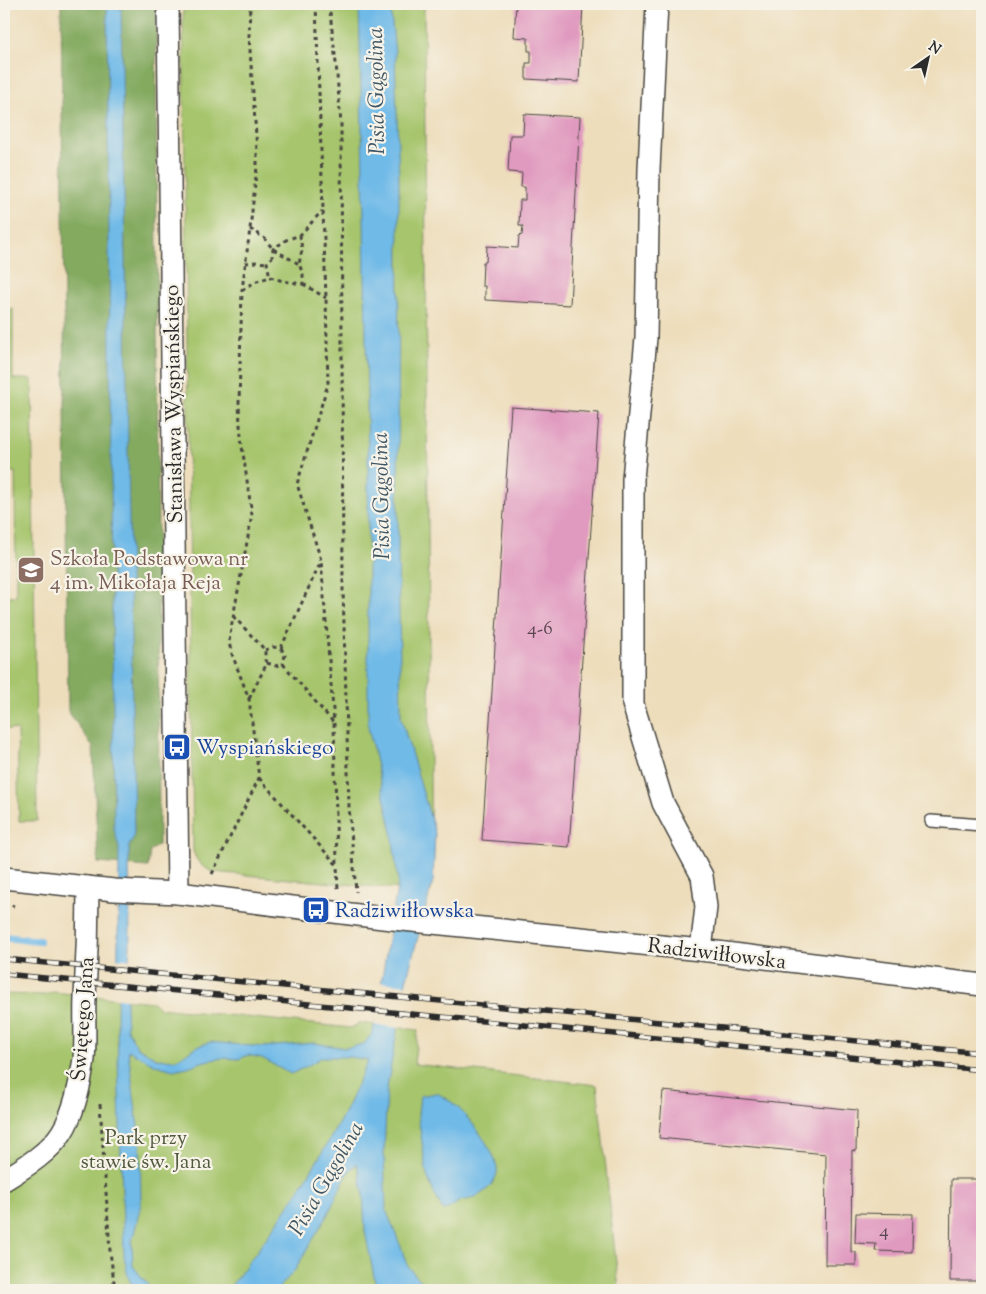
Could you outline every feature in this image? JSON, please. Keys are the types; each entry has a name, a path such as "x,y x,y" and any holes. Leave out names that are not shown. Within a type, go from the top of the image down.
{"street":[{"name":"Stanisława Wyspiańskiego","path":"168,4 168,893"},
{"path":"658,4 649,169 646,338 634,479 632,704 663,804 702,876 706,907 701,950"},
{"name":"Radziwiłłowska","path":"4,878 114,890 168,893 383,918 701,950 982,985"},
{"name":"Świętego Jana","path":"4,1180 42,1154 53,1144 71,1115 84,1058 88,887"}],"lane":[{"path":"931,821 982,825"}],"path":[{"path":"210,880 259,778 249,699 229,643 252,515 240,425 242,290 257,167 249,36 250,4"},
{"path":"316,4 328,384 298,484 321,560 334,722 338,893"},
{"path":"329,4 341,124 343,607 349,807 357,896"},
{"path":"273,248 286,240 300,235 323,210"},
{"path":"250,229 264,238 273,248 299,264"},
{"path":"300,235 302,250 299,264 303,274 303,284"},
{"path":"267,263 272,257 273,248"},
{"path":"245,263 267,263"},
{"path":"267,263 270,277"},
{"path":"242,290 257,281 270,277 303,284 326,298"},
{"path":"281,648 321,560"},
{"path":"233,616 265,650 265,660 267,663 249,699"},
{"path":"265,650 273,646 281,648 285,655 282,664"},
{"path":"267,663 276,666 282,664"},
{"path":"282,664 334,722"},
{"path":"259,778 337,865"},
{"path":"4,903 14,906"},
{"path":"99,1095 110,1251 115,1290"}],"green space":[{"path":"61,4 156,4 159,844 150,851 148,867 98,863 93,747 68,711"},
{"path":"183,4 424,4 431,892 213,872 200,864 193,851"},
{"path":"4,309 13,309 13,379 32,379 37,821 19,821 17,730 4,729 4,596 16,596 15,472 4,472"},
{"name":"Park przy stawie św. Jana","path":"52,992 153,1002 159,1008 351,1028 359,1023 418,1030 414,1064 597,1085 619,1290 4,1290 4,994 45,995"}],"water":[{"name":"Pisia Gągolina","path":"107,4 121,4 134,833 129,846 130,945 126,1007 127,1029 137,1047 156,1058 175,1060 198,1046 210,1042 263,1047 314,1043 345,1048 364,1044 373,1032 398,882 392,832 368,727 368,460 359,4 390,4 395,53 399,181 398,553 401,718 435,833 433,881 405,985 387,1088 384,1152 386,1210 407,1265 432,1290 378,1290 365,1231 363,1191 357,1163 347,1174 328,1214 295,1270 277,1290 228,1290 288,1207 341,1119 368,1060 349,1057 322,1057 291,1074 262,1058 248,1055 239,1059 223,1058 205,1061 173,1070 156,1065 128,1050 140,1142 141,1204 132,1242 133,1266 152,1290 134,1290 128,1277 124,1256 117,1028 119,847 114,829"},
{"path":"437,1093 462,1111 489,1147 497,1166 495,1178 487,1189 468,1200 460,1201 443,1210 427,1176 418,1115 420,1096"}],"pier":[{"path":"115,958 132,960 129,999 115,998"},
{"path":"379,982 407,985 400,1028 374,1025"}],"building":[{"path":"516,4 583,4 579,82 526,79 526,63 531,63 531,51 528,51 528,38 514,37"},
{"path":"524,114 580,117 570,305 485,300 485,286 482,286 483,262 486,262 487,246 518,248 519,236 522,235 523,226 519,226 520,200 525,200 525,187 521,187 522,173 508,172 510,135 523,135"},
{"path":"511,407 599,413 569,847 482,840"},
{"path":"663,1091 857,1110 856,1151 852,1150 851,1252 856,1252 856,1265 825,1265 826,1154 659,1138"},
{"path":"951,1179 982,1179 982,1281 950,1281"},
{"path":"856,1213 913,1214 912,1252 875,1251 876,1244 855,1243"}],"waterway":[{"path":"4,937 39,941"}],"railway":[{"path":"4,959 982,1053"},
{"path":"4,974 982,1070"}],"place":[{"name":"Szkoła Podstawowa nr 4 im. Mikołaja Reja","path":"31,570"},
{"name":"Wyspiańskiego","path":"177,747"},
{"name":"Radziwiłłowska","path":"316,910"}]}
